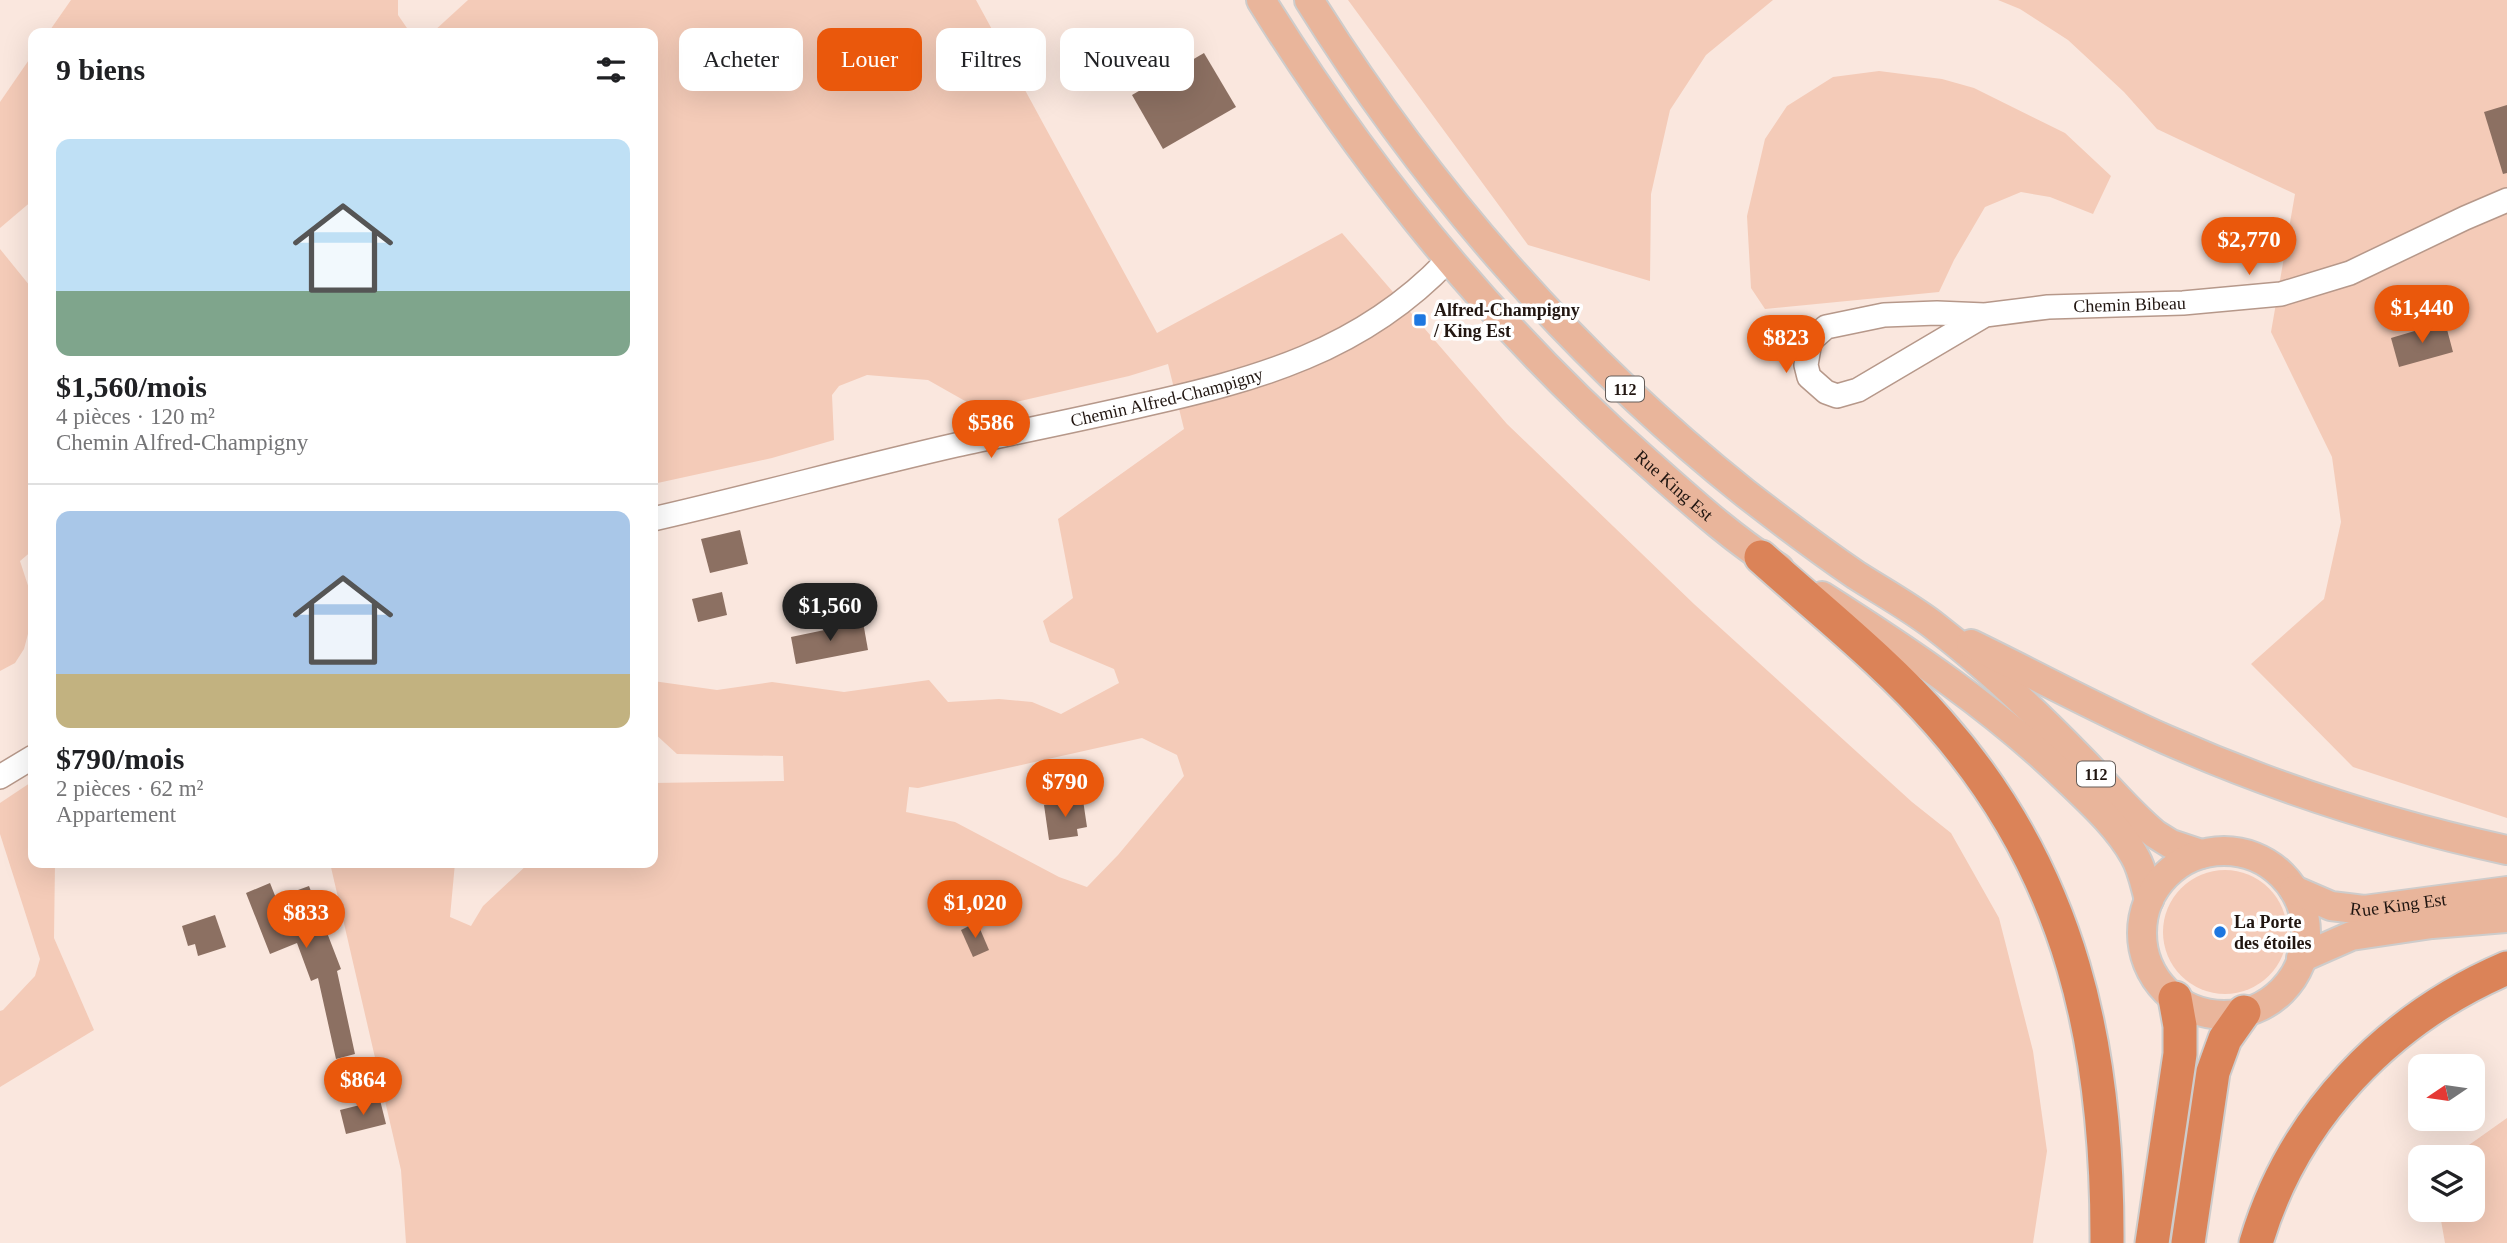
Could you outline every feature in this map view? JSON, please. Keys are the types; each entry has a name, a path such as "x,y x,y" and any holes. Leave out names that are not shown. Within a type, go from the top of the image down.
{"highway":[{"path":"1761,557 1880,663 1938,721 1987,783 2027,847 2064,932 2087,1016 2103,1128 2107,1243"},
{"path":"2256,1243 2270,1201 2293,1155 2312,1125 2350,1077 2412,1021 2462,989 2507,968"},
{"path":"2152,1243 2180,1055 2180,1026 2175,998"},
{"path":"2188,1243 2213,1072 2225,1039 2244,1012"}],"main road":[{"name":"Rue King Est","path":"1261,0 1339,118 1387,184 1448,260 1512,332 1602,421 1686,496 1761,557 1927,663 2036,749 2086,798 2127,844 2136,858 2149,900"},
{"name":"112","path":"1309,0 1377,101 1455,204 1516,275 1602,366 1654,416 1746,493 1838,562 1931,624 2048,726 2148,828 2166,841 2201,854"},
{"path":"1931,624 2113,716 2207,757 2376,816 2507,850"},
{"name":"112","path":"2229,851 2256,858 2279,873 2294,890 2305,921 2305,940 2294,975 2276,996 2244,1012 2224,1015 2204,1012 2175,998 2157,979 2145,954 2142,925 2149,900 2167,874 2183,862 2201,854 2229,851"},
{"name":"Rue King Est","path":"2294,890 2331,906 2357,910 2507,891"},
{"name":"Rue King Est","path":"2301,958 2358,934 2507,918"}],"street":[{"name":"Chemin Bibeau","path":"1985,315 1858,390 1837,396 1826,392 1809,377 1806,365 1810,341 1826,327 1884,315 1985,315 2048,307 2183,303 2281,294 2350,273 2507,200"},
{"name":"Chemin Alfred-Champigny","path":"658,518 908,456 1196,393 1261,374 1314,355 1364,329 1420,289 1448,260"},
{"path":"0,777 28,760"}],"shaded area":[{"path":"71,0 398,0 398,15 407,28 51,28"},
{"path":"468,0 976,0 991,28 936,28 936,91 1025,91 1157,333 1342,233 1507,424 1694,604 1912,802 1951,833 1999,918 2033,1051 2047,1151 2033,1243 406,1243 401,1170 331,868 455,868 450,917 471,926 483,906 524,868 658,868 658,783 784,781 783,756 677,754 658,737 658,682 717,690 772,682 844,692 929,680 948,702 999,699 1032,702 1061,714 1119,683 1114,669 1050,642 1043,621 1073,598 1058,519 1184,429 1168,364 1129,376 981,410 928,380 867,375 839,386 832,395 834,440 772,458 658,483 658,28 437,28","holes":["1142,738 1177,755 1184,776 1118,855 1087,887 1059,877 955,822 906,812 909,787 918,788"]},
{"path":"1348,0 1773,0 1706,55 1670,110 1651,194 1650,281 1528,245"},
{"path":"1998,0 2507,0 2507,818 2353,767 2251,664 2324,599 2341,522 2332,457 2271,332 2295,194 2157,129 2124,92 2068,40 2020,9"},
{"path":"28,61 28,204 0,228 0,102"},
{"path":"1879,71 1942,79 1974,88 2065,133 2111,176 2093,214 2050,197 2021,192 1985,207 1939,292 1765,309 1751,288 1747,216 1765,139 1787,106 1833,77"},
{"path":"0,249 28,284 28,554 20,561 28,586 28,634 24,649 15,663 0,671"},
{"path":"28,784 28,868 55,868 54,938 94,1030 0,1087 0,1011 35,976 40,959 0,834 0,803"},
{"path":"2225,870 2249,875 2269,888 2282,908 2287,932 2282,956 2269,976 2249,989 2225,994 2201,989 2181,976 2168,956 2163,932 2168,908 2181,888 2201,875"},
{"path":"2507,1118 2507,1243 2445,1243 2441,1222 2485,1222 2485,1145 2469,1145"}],"building":[{"path":"1204,53 1236,107 1163,149 1132,95 1139,91 1194,91 1194,59"},
{"path":"2507,105 2507,173 2503,174 2484,112"},
{"path":"2445,322 2453,352 2399,367 2391,338"},
{"path":"740,530 748,564 710,573 701,539"},
{"path":"722,592 727,615 698,622 692,599"},
{"path":"863,622 868,650 796,664 791,637"},
{"path":"1083,800 1087,827 1077,829 1078,836 1049,840 1044,805"},
{"path":"270,883 276,898 309,886 341,969 337,971 355,1054 336,1059 318,978 311,981 297,943 270,954 246,893"},
{"path":"215,915 226,947 198,956 195,944 188,946 182,926"},
{"path":"977,922 989,950 973,957 961,930"},
{"path":"380,1100 386,1124 346,1134 340,1110"}],"place":[{"name":"Alfred-Champigny / King Est","path":"1420,320"},
{"name":"La Porte des étoiles","path":"2220,932"}]}
